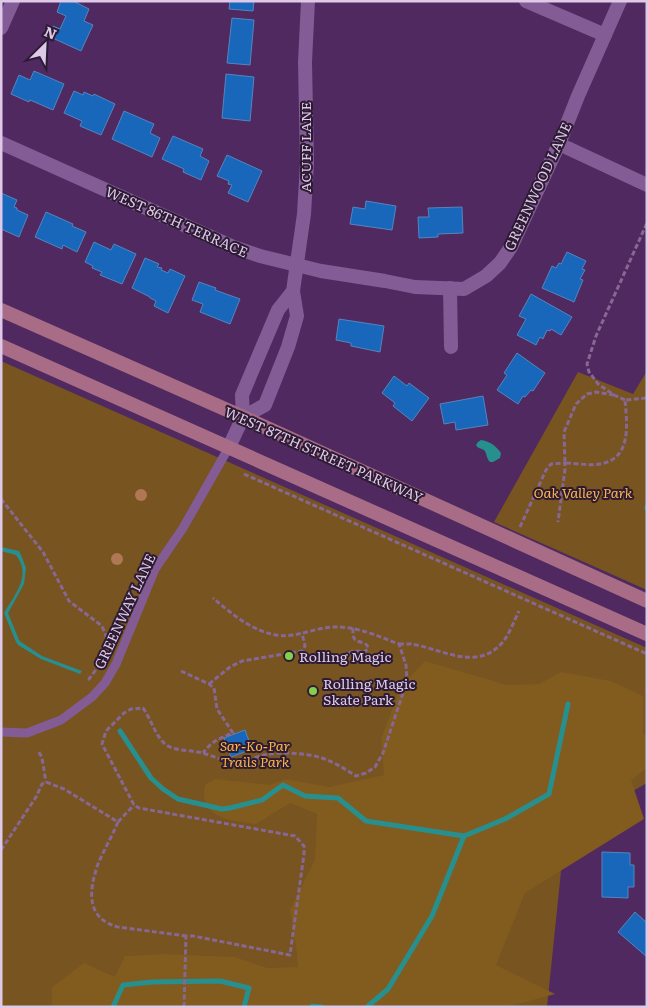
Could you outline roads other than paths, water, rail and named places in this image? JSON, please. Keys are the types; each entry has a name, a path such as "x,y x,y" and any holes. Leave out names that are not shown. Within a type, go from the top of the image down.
{"main road":[{"name":"WEST 87TH STREET PARKWAY","path":"1,310 243,417 647,601"},
{"path":"1,346 647,634"}],"street":[{"path":"1,28 13,1"},
{"name":"ACUFF LANE","path":"243,417 265,405 297,316 293,291 304,214 307,163 305,62 308,1"},
{"path":"526,1 605,35"},
{"name":"GREENWOOD LANE","path":"450,288 464,289 486,276 512,247 559,144 620,1"},
{"name":"WEST 86TH TERRACE","path":"1,142 231,246 260,256 321,271 415,287 450,288"},
{"path":"559,144 647,185"},
{"path":"450,288 451,347"},
{"name":"ACUFF LANE","path":"229,447 243,417 242,395 278,310 293,291"}],"lane":[{"name":"GREENWAY LANE","path":"1,732 27,732 61,720 92,697 105,683 116,664 155,569 183,528 229,447"}],"waterway":[{"path":"367,1007 388,989 432,916 464,836 505,819 549,794 568,704"},
{"path":"120,731 151,778 178,799 222,809 230,808 262,800 283,785 305,796 338,798 366,821 464,836"},
{"path":"113,1007 123,985 152,982 220,981 249,988 244,1007"},
{"path":"312,1007 322,1007"}],"place":[{"name":"Rolling Magic","path":"289,656"},
{"name":"Rolling Magic Skate Park","path":"313,691"}],"park label":[{"name":"Oak Valley Park","path":"583,492"},
{"name":"Sar-Ko-Par Trails Park","path":"255,754"}]}
